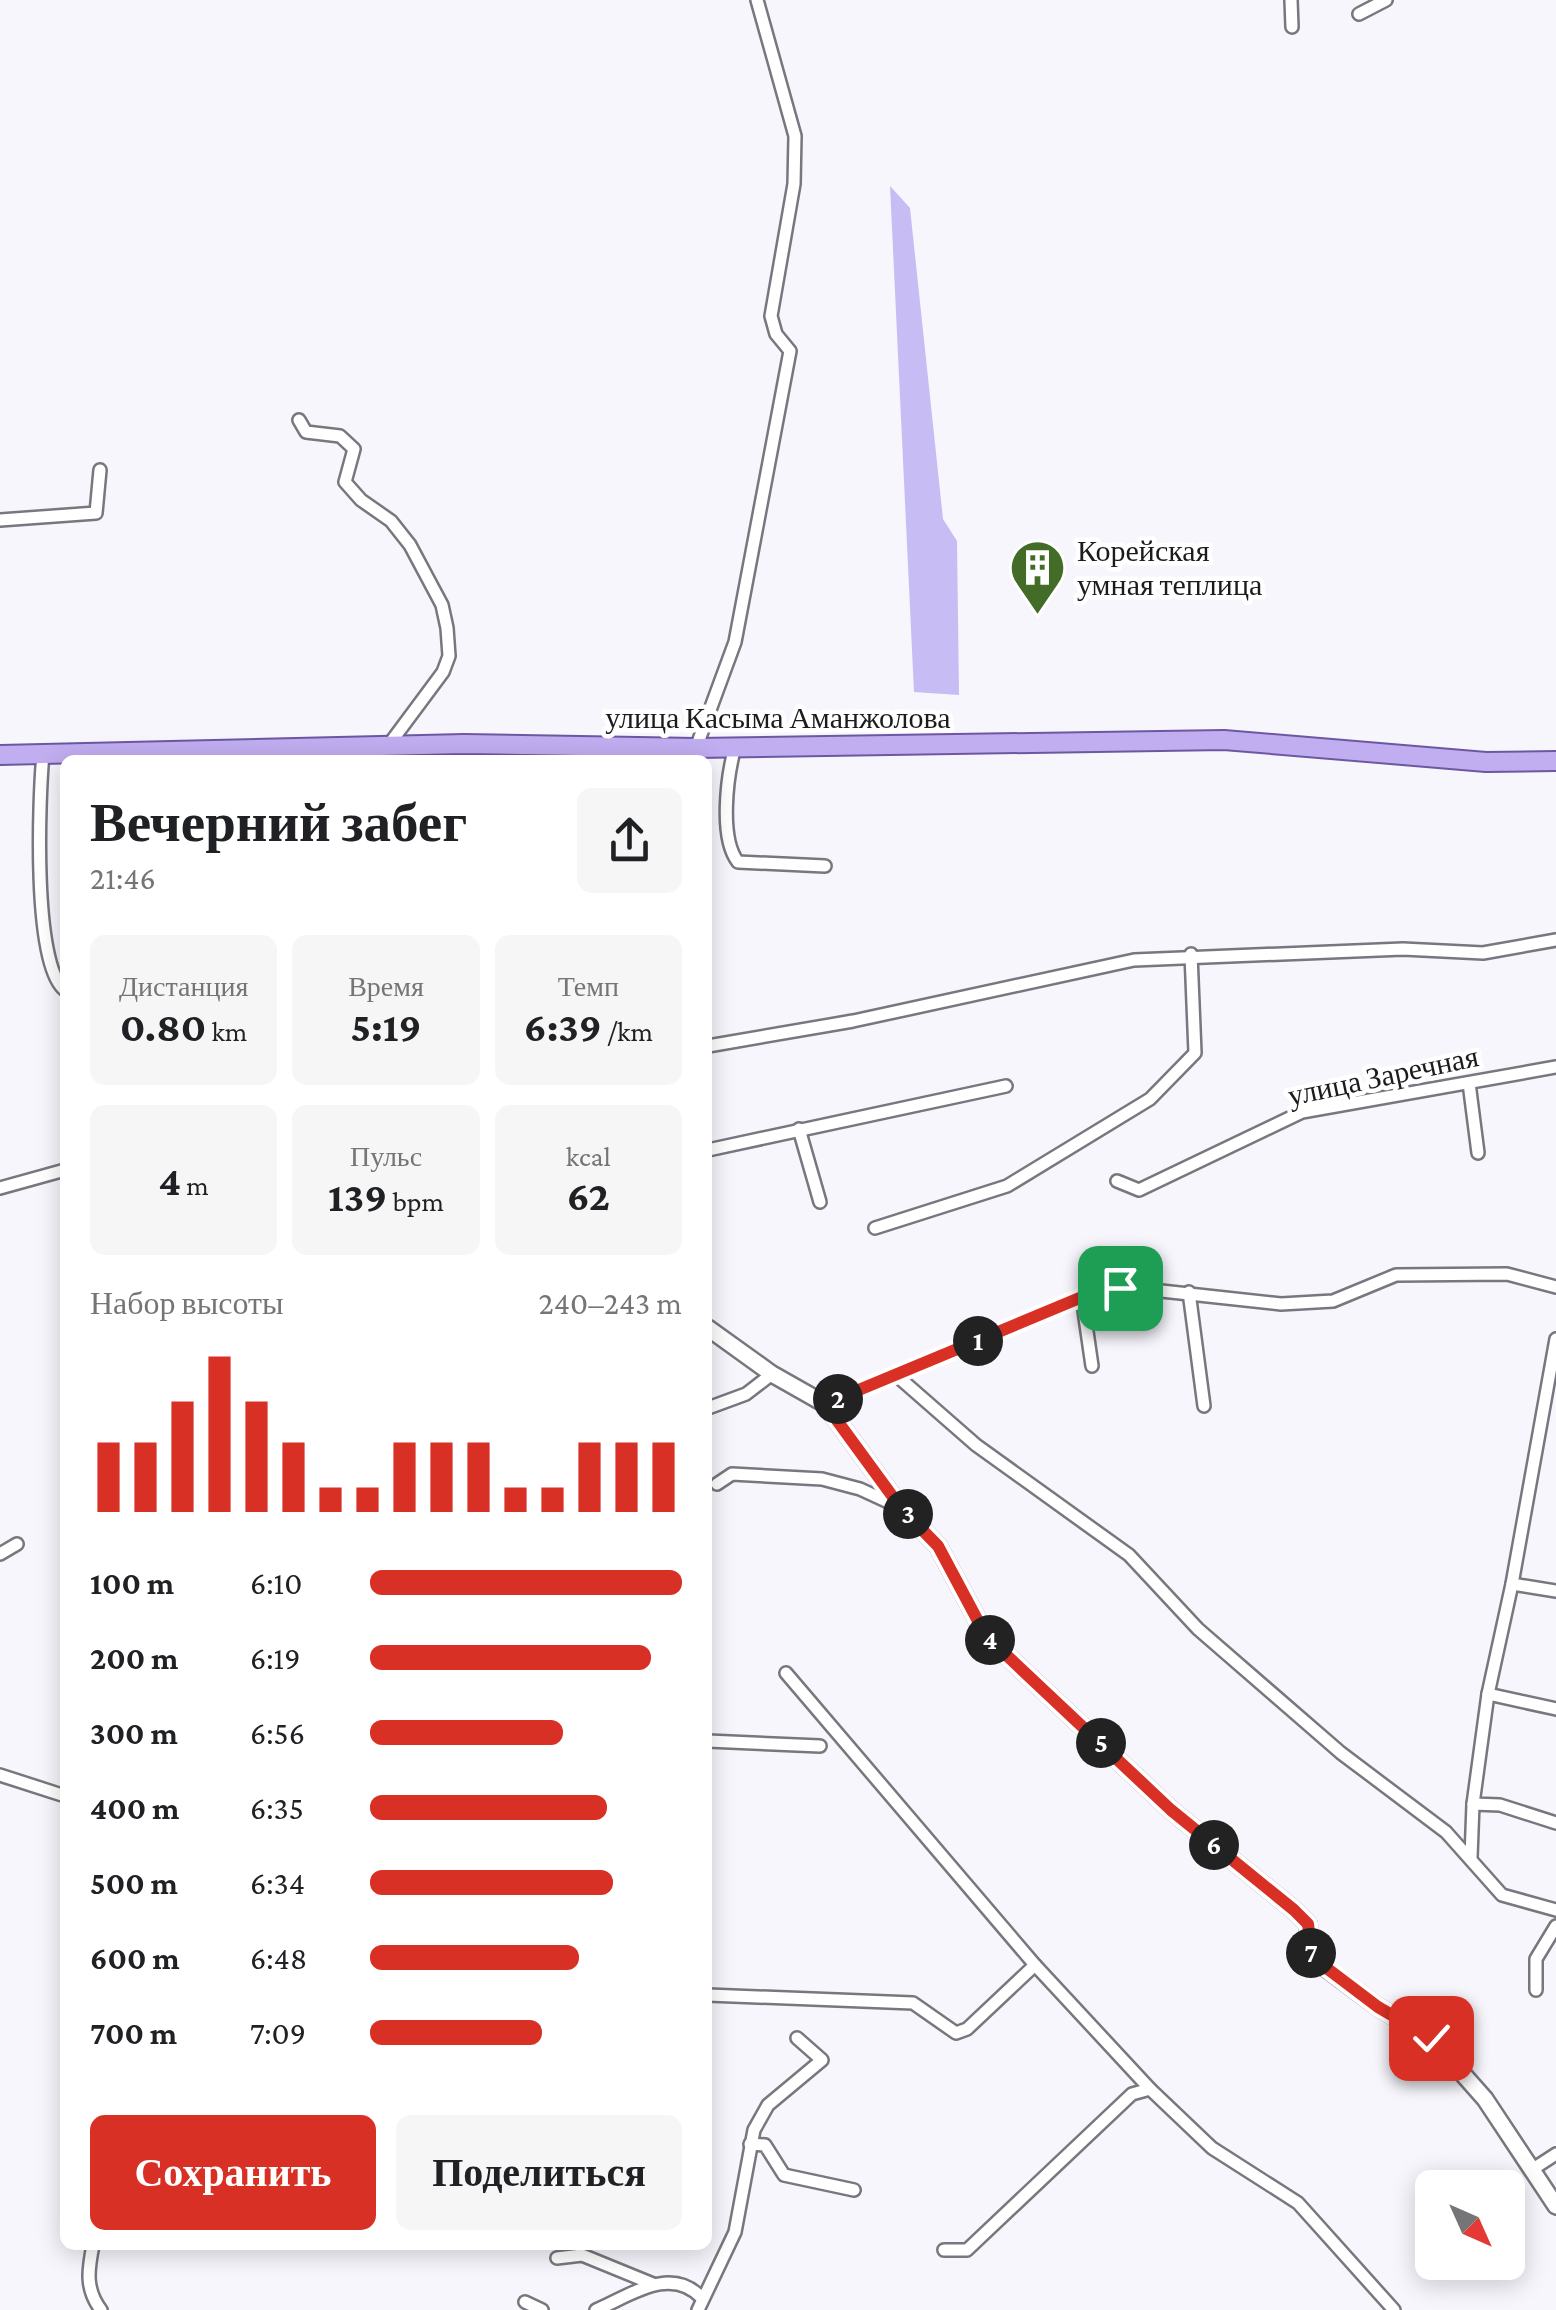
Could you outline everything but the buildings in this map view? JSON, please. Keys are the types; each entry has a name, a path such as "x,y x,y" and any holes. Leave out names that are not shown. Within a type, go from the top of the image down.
{"main road":[{"name":"улица Касыма Аманжолова","path":"219,755 302,754 388,746 696,754 735,747 1224,740 1486,762 1556,761"},
{"name":"улица Касыма Аманжолова","path":"0,755 90,755"}],"street":[{"path":"696,754 736,642 788,355 771,316 794,184 795,136 757,0"},
{"path":"1291,0 1292,27"},
{"path":"1359,14 1385,0"},
{"path":"299,420 306,432 340,436 354,450 345,482 399,531 442,605 449,656 388,746"},
{"path":"0,520 96,512 100,470"},
{"path":"735,747 730,765 729,851 738,862 825,866"},
{"path":"43,754 40,810 46,953 60,986"},
{"path":"712,1045 853,1020 1134,960 1192,954 1403,949 1483,953 1556,940"},
{"path":"874,1228 1006,1186 1150,1099 1195,1053 1192,954"},
{"name":"улица Заречная","path":"1117,1181 1140,1190 1302,1112 1556,1067"},
{"path":"1469,1084 1478,1153"},
{"path":"712,1149 1006,1086"},
{"path":"799,1128 820,1202"},
{"path":"0,1188 60,1171"},
{"path":"825,1404 1082,1297 1120,1288 1281,1304 1334,1301 1396,1275 1507,1274 1556,1287"},
{"path":"1188,1292 1204,1406"},
{"path":"1082,1297 1092,1366"},
{"path":"712,1331 772,1374 825,1404 901,1508 938,1546 986,1636 1171,1810 1294,1910 1308,1924 1312,1957 1370,2001 1431,2038 1485,2100 1556,2206"},
{"path":"1471,1856 1488,1694 1556,1339"},
{"path":"712,1407 746,1394 772,1374"},
{"path":"896,1375 976,1445 1129,1555 1198,1629 1471,1856 1502,1894 1556,1910"},
{"path":"718,1484 732,1474 822,1479 860,1488 901,1508"},
{"path":"0,1554 18,1544"},
{"path":"1512,1584 1556,1591"},
{"path":"786,1673 1035,1965 1150,2089 1212,2148 1298,2203 1394,2310"},
{"path":"1488,1694 1556,1709"},
{"path":"712,1740 820,1746"},
{"path":"0,1775 29,1788 60,1795"},
{"path":"1474,1804 1500,1805 1556,1822"},
{"path":"1536,1990 1536,1959 1556,1926"},
{"path":"712,1996 912,2003 956,2033 967,2030 1035,1965"},
{"path":"557,2258 582,2254 653,2284 684,2286 700,2304 735,2232 750,2144 768,2106 792,2081 817,2069 822,2060 797,2038"},
{"path":"944,2250 968,2250 1132,2094 1150,2089"},
{"path":"750,2144 764,2145 784,2175 854,2190"},
{"path":"1533,2170 1556,2154"},
{"path":"91,2250 88,2284 90,2295 101,2310"},
{"path":"596,2310 653,2284"},
{"path":"525,2302 542,2310"}],"shaded area":[{"path":"890,186 910,208 943,519 957,541 959,695 914,692"}],"place":[{"name":"Корейская умная теплица","path":"1038,617"}],"route":[{"path":"1120,1288 1082,1297 825,1404 856,1441 901,1508 926,1529 938,1546 986,1636 1171,1810 1294,1910 1308,1924 1312,1957 1361,1996 1431,2038"}]}
